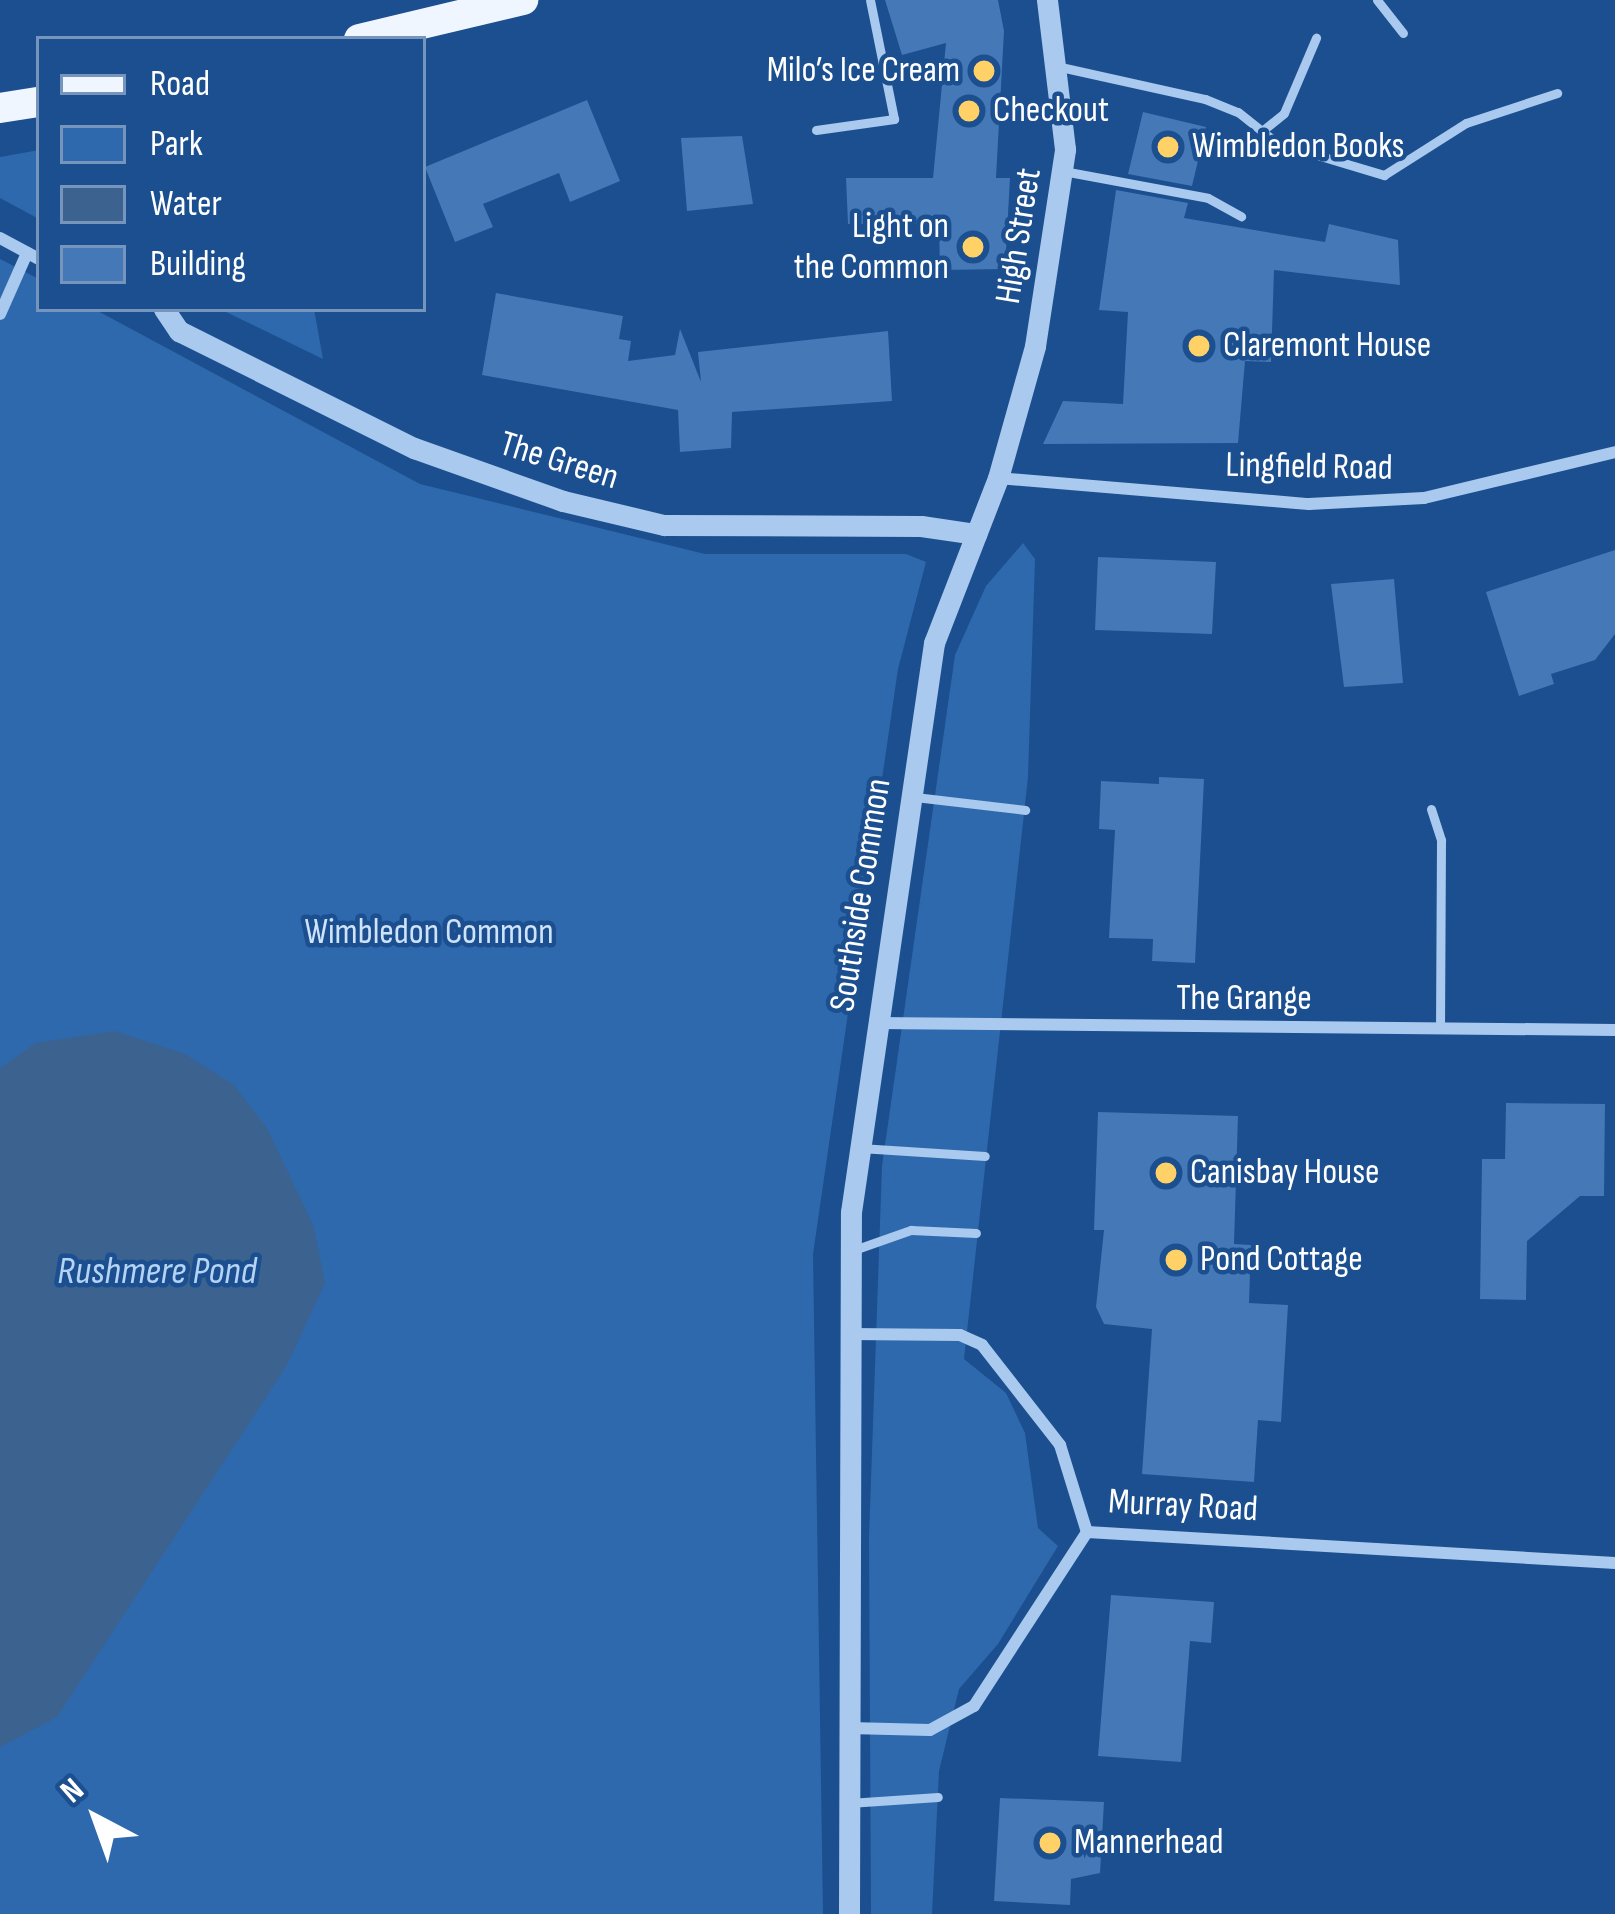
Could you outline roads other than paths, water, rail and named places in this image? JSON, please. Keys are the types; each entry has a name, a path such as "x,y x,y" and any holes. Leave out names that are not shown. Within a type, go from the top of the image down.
{"main road":[{"path":"372,36 523,0"},
{"path":"0,108 36,102"}],"street":[{"name":"High Street","path":"998,478 1035,346 1064,171 1047,0"},
{"path":"0,238 33,256 0,314"},
{"name":"The Green","path":"166,312 179,331 414,448 563,501 664,525 921,526 976,534"},
{"name":"Lingfield Road","path":"998,478 1309,504 1424,498 1615,452"},
{"name":"Southside Common","path":"849,1914 851,1251 860,1148 874,1022 934,644 998,478"},
{"name":"The Grange","path":"874,1022 1002,1030 1615,1030"},
{"path":"850,1334 960,1335 982,1345 1060,1445 1088,1532"},
{"name":"Murray Road","path":"849,1728 930,1730 974,1706 1088,1532 1615,1563"}],"lane":[{"path":"816,130 894,119 870,0"},
{"path":"1377,0 1403,33"},
{"path":"1262,131 1284,113 1316,38"},
{"path":"1056,66 1205,99 1277,143 1384,175 1466,123 1557,93"},
{"path":"1064,171 1208,198 1241,216"},
{"path":"910,796 1024,810"},
{"path":"1431,809 1442,840 1440,1029"},
{"path":"860,1148 985,1156"},
{"path":"851,1251 910,1230 976,1233"},
{"path":"849,1804 938,1797"}],"water":[{"name":"Rushmere Pond","path":"114,1031 185,1054 234,1085 267,1128 314,1227 325,1283 287,1365 57,1717 0,1747 0,1068 36,1043"}],"place":[{"name":"Milo’s Ice Cream","path":"984,71"},
{"name":"Checkout","path":"969,111"},
{"name":"Wimbledon Books","path":"1168,147"},
{"name":"Light on the Common","path":"973,247"},
{"name":"Claremont House","path":"1199,346"},
{"name":"Canisbay House","path":"1166,1173"},
{"name":"Pond Cottage","path":"1176,1260"},
{"name":"Mannerhead","path":"1050,1843"}],"park label":[{"name":"Wimbledon Common","path":"429,933"}]}
